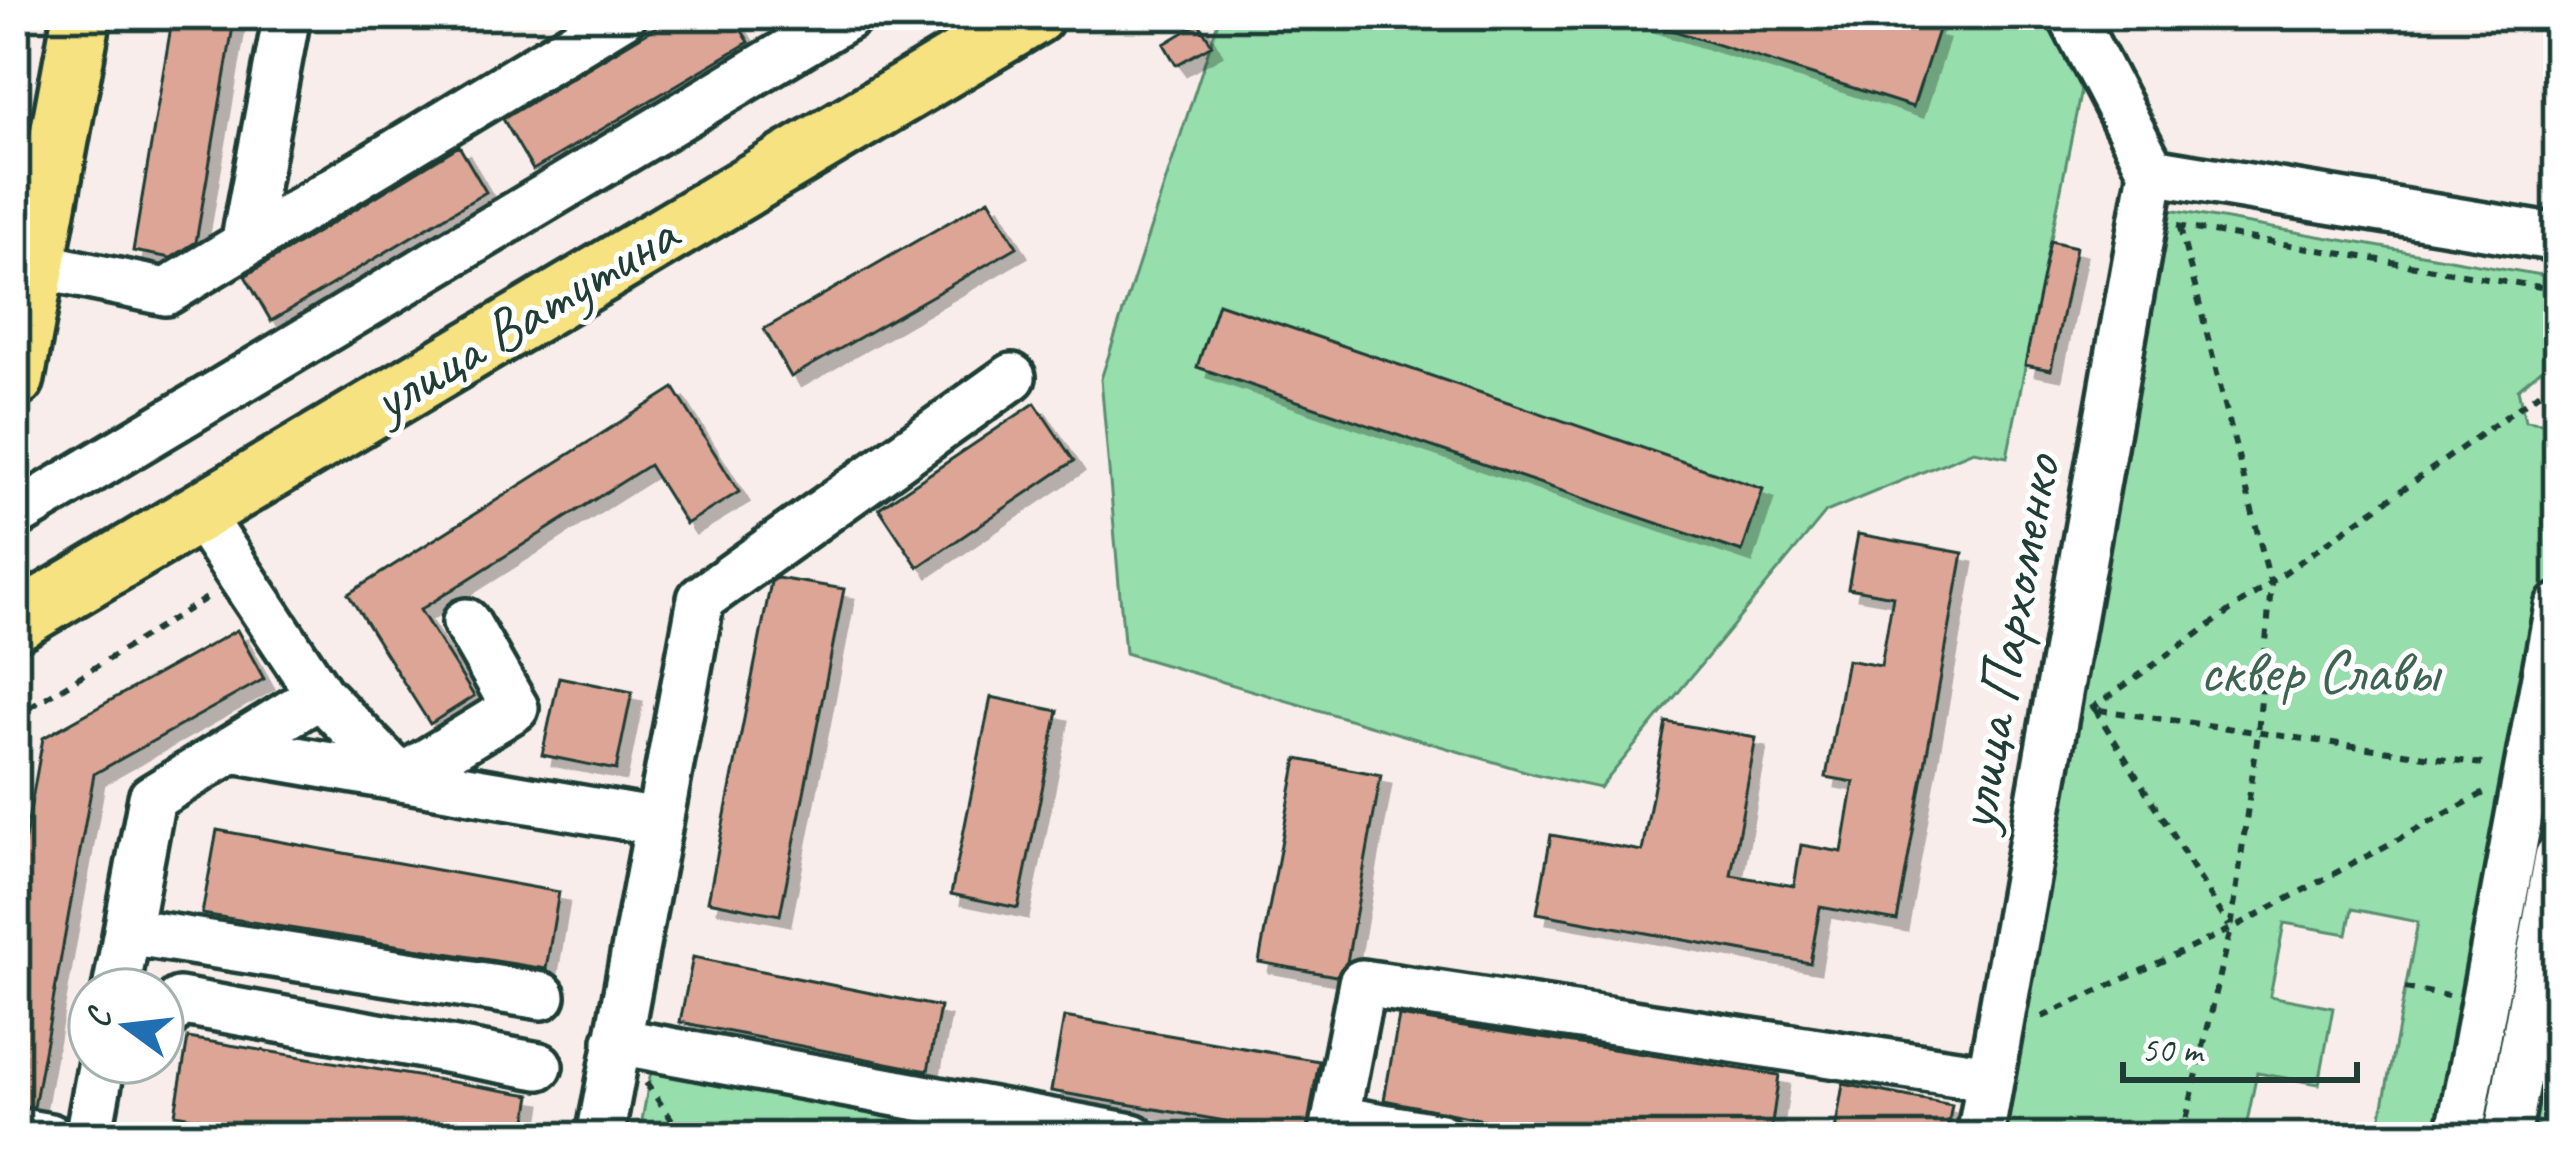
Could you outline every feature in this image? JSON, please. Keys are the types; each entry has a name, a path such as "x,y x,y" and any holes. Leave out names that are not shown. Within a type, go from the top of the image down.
{"main road":[{"path":"15,378 82,15"},
{"name":"улица Ватутина","path":"15,622 1035,15"}],"street":[{"path":"244,245 287,15"},
{"path":"35,266 166,292 623,15"},
{"path":"15,515 850,15"},
{"path":"2071,15 2152,171 2558,238"},
{"name":"улица Пархоменко","path":"1980,1137 2075,708 2161,233 2152,171"},
{"path":"600,1137 701,599 1012,377"},
{"path":"197,510 320,695 401,778"},
{"path":"2459,1137 2558,607"},
{"path":"401,778 515,708 466,622"},
{"path":"120,966 152,798 320,695"},
{"path":"232,749 658,822"},
{"path":"2507,1137 2558,857"},
{"path":"127,931 542,996"},
{"path":"1440,1137 1334,1128 1361,983 1990,1078"},
{"path":"186,1002 539,1066"},
{"path":"617,1041 1132,1137"},
{"path":"91,1123 98,1086"},
{"path":"91,1123 115,1086"},
{"path":"15,1131 50,1137"}],"path":[{"path":"2182,1137 2231,929 2258,734 2271,585 2161,233 2558,290"},
{"path":"2075,708 2271,585 2558,380"},
{"path":"15,717 242,577"},
{"path":"2075,708 2528,770"},
{"path":"2075,708 2231,929"},
{"path":"15,780 27,710"},
{"path":"2042,1017 2231,929 2528,770"}],"green space":[{"path":"1220,15 2072,15 2090,45 2007,457 1973,451 1826,512 1600,788 1535,774 1125,653 1101,379"},
{"name":"сквер Славы","path":"2164,209 2558,278 2558,356 2518,389 2525,421 2558,425 2558,1137 2377,1137 2418,922 2352,909 2347,934 2284,923 2270,996 2333,1008 2319,1084 2257,1073 2244,1137 1996,1137"},
{"path":"651,1071 1013,1137 639,1137"}],"building":[{"path":"173,15 235,15 196,242 171,258 133,251"},
{"path":"676,15 732,15 749,42 533,170 503,119"},
{"path":"1641,15 1934,15 1930,27 1938,30 1913,107 1640,20"},
{"path":"1199,23 1212,45 1176,65 1164,44"},
{"path":"459,146 486,192 271,321 245,276"},
{"path":"989,199 1017,247 791,377 764,329"},
{"path":"2050,241 2076,247 2051,370 2025,365"},
{"path":"1218,303 1763,489 1742,552 1197,367"},
{"path":"674,388 739,492 686,524 649,465 420,610 474,696 430,724 348,594"},
{"path":"1035,403 1074,461 918,567 879,508"},
{"path":"1858,534 1963,553 1897,921 1820,907 1810,963 1537,913 1551,835 1642,851 1666,722 1756,738 1731,875 1794,886 1801,845 1842,852 1854,782 1826,777 1847,660 1881,666 1893,596 1848,588"},
{"path":"777,578 844,589 780,915 708,901 771,582"},
{"path":"237,630 264,679 94,774 34,1107 15,1105 15,895 43,738"},
{"path":"559,677 632,692 616,770 542,755"},
{"path":"991,697 1058,711 1018,908 951,894"},
{"path":"1297,759 1381,775 1347,962 1336,976 1259,962"},
{"path":"217,830 559,892 546,969 202,914"},
{"path":"693,957 940,1007 928,1071 680,1022"},
{"path":"1399,1016 1779,1075 1770,1137 1569,1137 1384,1100"},
{"path":"1064,1017 1319,1061 1306,1135 1051,1091"},
{"path":"188,1038 531,1095 524,1137 312,1137 175,1114 180,1086 186,1086"},
{"path":"1843,1084 1952,1105 1946,1137 1834,1137"}],"tram line":[{"path":"15,99 30,15"}]}
